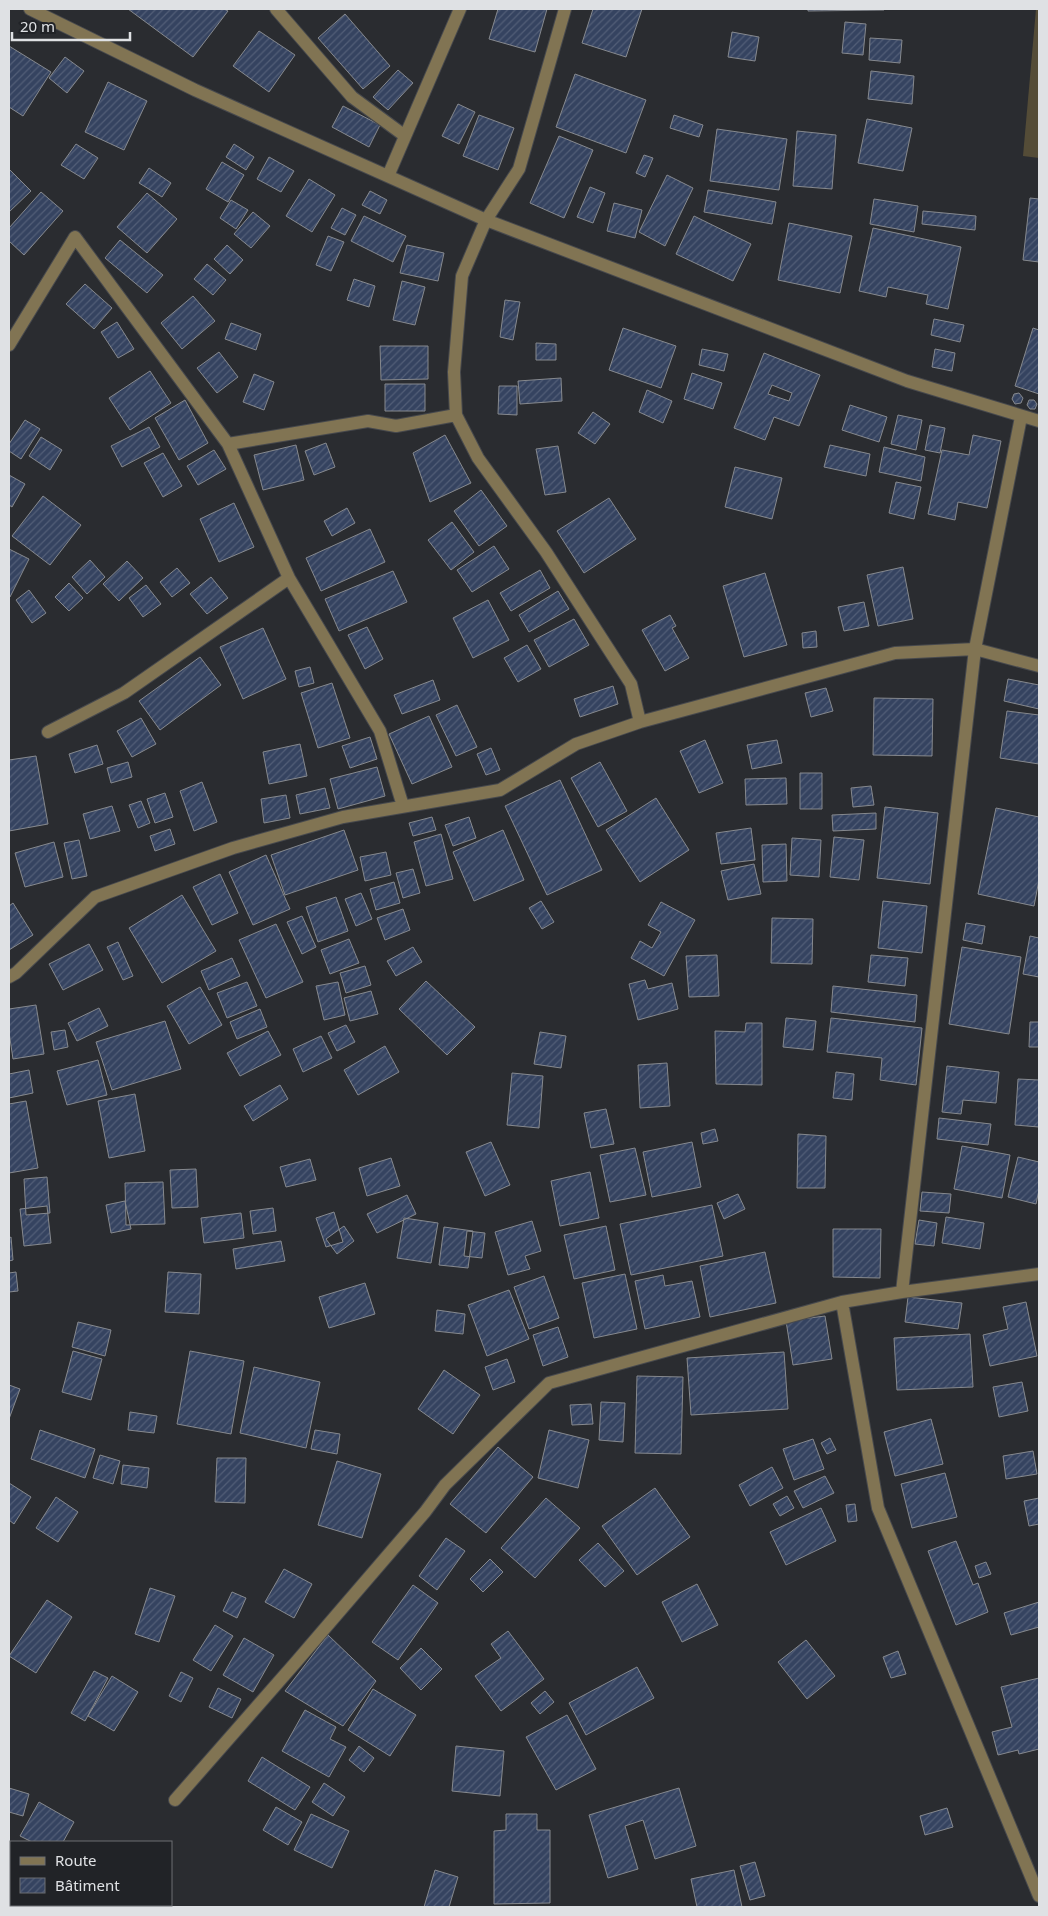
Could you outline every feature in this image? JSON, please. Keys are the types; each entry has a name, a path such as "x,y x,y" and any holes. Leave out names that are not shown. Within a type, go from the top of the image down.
{"street":[{"path":"30,9 195,90 486,220 907,381 1039,422"},
{"path":"276,9 352,97 405,136"},
{"path":"388,176 460,9"},
{"path":"565,9 519,169 486,220 462,276 454,372 456,415 478,458 546,552 631,684 640,722"},
{"path":"9,345 75,237 228,444 290,578 380,731 403,806"},
{"path":"228,444 368,421 396,426 456,415"},
{"path":"902,1292 975,649 1021,417"},
{"path":"48,732 124,693 290,578"},
{"path":"9,977 16,974 95,897 233,848 343,817 500,790 576,744 640,722 895,653 975,649 1039,666"},
{"path":"175,1800 296,1662 446,1485 549,1383 842,1302 1039,1274"},
{"path":"842,1302 878,1508 1039,1896"}],"shaded area":[{"path":"1036,9 1039,9 1039,158 1023,156"}],"building":[{"path":"128,9 224,9 228,11 193,57"},
{"path":"498,9 547,9 535,52 489,39"},
{"path":"593,9 642,9 626,57 582,43"},
{"path":"808,9 884,9 884,10 808,11"},
{"path":"345,14 390,66 363,89 318,38"},
{"path":"845,22 866,24 863,55 842,53"},
{"path":"259,31 295,55 269,92 233,66"},
{"path":"732,32 759,37 755,61 728,57"},
{"path":"870,38 902,40 900,63 869,60"},
{"path":"9,46 51,72 23,116 9,107"},
{"path":"65,57 84,71 67,93 49,78"},
{"path":"398,70 413,83 388,110 373,97"},
{"path":"871,71 914,76 912,104 868,99"},
{"path":"575,74 646,100 626,153 556,127"},
{"path":"108,82 147,101 124,150 85,132"},
{"path":"458,104 475,112 459,144 442,136"},
{"path":"343,106 380,125 369,147 332,127"},
{"path":"479,115 514,128 498,170 463,156"},
{"path":"674,115 703,125 699,137 670,128"},
{"path":"867,119 912,128 903,171 858,163"},
{"path":"717,129 787,139 779,190 710,181"},
{"path":"797,131 836,135 832,189 793,186"},
{"path":"559,136 593,150 564,218 530,203"},
{"path":"76,144 98,158 84,179 61,165"},
{"path":"234,144 254,157 246,170 226,157"},
{"path":"644,155 653,158 645,177 636,173"},
{"path":"269,157 294,171 281,192 257,179"},
{"path":"222,162 244,175 228,202 206,189"},
{"path":"149,168 171,183 162,197 139,183"},
{"path":"9,169 31,191 9,212"},
{"path":"667,175 693,188 665,246 639,232"},
{"path":"309,179 335,195 312,232 286,216"},
{"path":"590,187 605,193 593,223 577,217"},
{"path":"708,190 776,202 772,224 704,212"},
{"path":"370,191 387,200 380,214 362,205"},
{"path":"41,192 63,211 24,255 9,241 9,228"},
{"path":"147,193 177,219 147,253 117,227"},
{"path":"1030,198 1039,199 1039,262 1023,260"},
{"path":"874,199 918,206 914,232 870,224"},
{"path":"231,200 248,210 236,229 220,218"},
{"path":"614,203 642,210 635,238 607,231"},
{"path":"342,208 356,215 345,235 331,228"},
{"path":"923,211 976,216 975,230 922,224"},
{"path":"253,212 270,226 251,248 234,234"},
{"path":"364,216 406,236 393,262 351,241"},
{"path":"694,216 751,244 733,281 676,254"},
{"path":"789,223 852,236 840,293 778,280"},
{"path":"873,228 961,247 948,309 926,304 928,295 888,287 886,297 859,291"},
{"path":"328,236 344,242 331,271 316,265"},
{"path":"120,240 163,275 147,293 105,258"},
{"path":"227,245 243,260 230,274 214,259"},
{"path":"407,245 444,253 438,281 400,273"},
{"path":"207,264 226,280 213,295 194,279"},
{"path":"354,279 375,286 369,307 347,300"},
{"path":"402,281 425,287 415,325 393,320"},
{"path":"85,284 112,308 94,329 66,304"},
{"path":"193,296 215,321 182,349 161,323"},
{"path":"505,300 520,302 513,340 500,337"},
{"path":"934,319 964,325 960,342 931,335"},
{"path":"117,322 134,349 118,358 101,332"},
{"path":"231,323 261,334 256,350 225,339"},
{"path":"623,328 676,346 661,388 609,370"},
{"path":"1033,328 1039,330 1039,394 1015,386"},
{"path":"536,343 556,344 556,360 536,360"},
{"path":"380,346 428,346 428,379 381,380"},
{"path":"702,349 728,354 724,371 699,365"},
{"path":"935,349 955,353 952,371 932,367"},
{"path":"219,352 238,377 217,393 197,368"},
{"path":"764,353 820,375 799,426 774,417 765,440 734,428","holes":["772,385 792,393 789,401 768,394"]},
{"path":"150,371 171,403 130,430 109,398"},
{"path":"692,373 722,383 713,409 684,399"},
{"path":"254,374 274,382 264,410 243,402"},
{"path":"561,378 562,401 520,404 518,381"},
{"path":"385,384 425,384 425,411 385,411"},
{"path":"499,386 517,386 517,415 498,414"},
{"path":"647,390 672,401 663,423 639,412"},
{"path":"1019,393 1023,398 1021,403 1015,404 1012,399 1014,394"},
{"path":"185,400 208,443 179,460 155,418"},
{"path":"1029,400 1034,400 1037,404 1035,409 1030,409 1027,405"},
{"path":"850,405 887,417 879,442 842,430"},
{"path":"593,412 610,424 595,444 578,433"},
{"path":"898,415 922,420 916,450 891,444"},
{"path":"25,420 40,429 21,459 9,451 9,444"},
{"path":"930,425 945,428 940,453 925,450"},
{"path":"149,427 160,447 122,467 111,446"},
{"path":"445,435 471,483 430,502 413,453"},
{"path":"973,435 1001,441 987,508 958,502 955,520 928,514 942,450 969,455"},
{"path":"41,437 62,450 50,470 29,456"},
{"path":"326,443 335,467 314,475 305,451"},
{"path":"296,445 304,480 263,490 254,455"},
{"path":"830,445 870,454 866,476 824,467"},
{"path":"558,446 566,492 545,495 536,449"},
{"path":"884,447 925,457 921,481 879,472"},
{"path":"214,450 226,469 198,485 187,466"},
{"path":"163,453 182,486 163,497 144,463"},
{"path":"735,467 782,478 772,519 725,507"},
{"path":"9,475 25,484 12,507 9,505"},
{"path":"896,482 921,487 914,519 889,513"},
{"path":"481,490 507,526 479,546 454,511"},
{"path":"43,496 81,525 50,565 12,536"},
{"path":"609,498 636,539 584,573 557,531"},
{"path":"234,503 254,547 219,562 200,519"},
{"path":"347,508 355,523 332,536 324,521"},
{"path":"452,522 474,552 451,570 428,540"},
{"path":"370,529 385,562 321,591 306,558"},
{"path":"494,546 509,569 472,592 457,570"},
{"path":"9,549 29,559 10,597 9,597"},
{"path":"90,560 105,577 87,594 72,577"},
{"path":"127,561 143,578 119,601 103,584"},
{"path":"903,567 913,619 878,626 867,575"},
{"path":"177,568 190,583 172,597 160,582"},
{"path":"540,570 550,588 511,611 500,593"},
{"path":"393,571 407,602 339,631 325,599"},
{"path":"765,573 787,645 744,657 723,586"},
{"path":"211,577 228,598 207,614 190,594"},
{"path":"69,583 83,598 69,611 55,597"},
{"path":"146,585 161,604 143,617 129,598"},
{"path":"29,590 46,613 32,623 16,600"},
{"path":"558,591 569,609 529,632 519,615"},
{"path":"488,600 509,640 473,658 453,618"},
{"path":"864,602 869,626 844,631 838,607"},
{"path":"670,615 676,626 672,628 689,658 665,671 642,630"},
{"path":"574,619 589,645 549,667 534,640"},
{"path":"367,627 383,659 365,669 348,635"},
{"path":"263,628 286,679 243,699 220,647"},
{"path":"816,631 817,647 803,648 802,633"},
{"path":"527,645 541,669 518,682 504,658"},
{"path":"200,657 221,685 160,730 139,701"},
{"path":"310,667 314,683 299,687 295,671"},
{"path":"1008,679 1039,685 1039,709 1004,701"},
{"path":"433,680 440,700 402,714 394,695"},
{"path":"332,683 350,738 318,748 301,693"},
{"path":"613,686 618,704 580,717 574,699"},
{"path":"826,688 833,711 811,717 805,693"},
{"path":"874,698 933,699 932,756 873,755"},
{"path":"457,705 477,747 456,756 436,715"},
{"path":"1007,711 1039,715 1039,764 1000,758"},
{"path":"429,716 452,767 412,784 389,734"},
{"path":"141,718 156,744 132,757 117,731"},
{"path":"370,737 377,759 350,768 342,746"},
{"path":"705,740 723,783 699,793 680,751"},
{"path":"777,740 782,763 752,769 747,745"},
{"path":"300,744 307,776 269,784 263,752"},
{"path":"97,745 103,764 75,773 69,754"},
{"path":"491,748 500,770 486,775 477,754"},
{"path":"36,756 48,824 9,831 9,760"},
{"path":"128,762 132,777 111,783 107,768"},
{"path":"600,762 627,811 598,827 571,778"},
{"path":"377,767 385,796 338,809 330,779"},
{"path":"800,773 822,773 822,809 800,809"},
{"path":"786,778 787,804 746,805 745,779"},
{"path":"560,780 602,870 547,895 505,806"},
{"path":"202,782 217,822 194,831 180,791"},
{"path":"871,786 874,805 853,807 851,788"},
{"path":"325,788 330,808 300,814 296,795"},
{"path":"165,793 173,817 155,823 147,799"},
{"path":"286,795 290,818 264,823 261,799"},
{"path":"656,798 689,850 640,882 606,830"},
{"path":"141,801 150,823 138,828 129,805"},
{"path":"112,806 120,831 90,839 83,814"},
{"path":"885,807 938,813 930,884 877,878"},
{"path":"996,808 1039,817 1039,880 1034,906 978,894"},
{"path":"876,813 876,829 833,831 832,815"},
{"path":"432,817 436,830 413,836 409,823"},
{"path":"469,817 476,838 453,846 445,825"},
{"path":"751,828 755,860 721,864 716,833"},
{"path":"170,829 175,844 155,851 150,836"},
{"path":"344,830 358,870 285,895 271,855"},
{"path":"503,830 524,880 474,901 453,852"},
{"path":"441,834 453,879 426,886 414,842"},
{"path":"834,837 864,840 859,880 830,877"},
{"path":"792,838 821,840 819,877 790,875"},
{"path":"79,840 87,876 72,879 64,843"},
{"path":"54,842 63,877 25,887 15,853"},
{"path":"786,844 787,881 763,882 762,845"},
{"path":"386,852 391,875 365,881 360,857"},
{"path":"266,855 290,909 253,925 229,872"},
{"path":"754,864 761,894 728,900 721,871"},
{"path":"413,869 420,893 403,898 396,873"},
{"path":"220,874 238,913 212,925 193,887"},
{"path":"394,882 400,903 376,910 370,889"},
{"path":"361,893 372,919 356,926 345,899"},
{"path":"182,895 216,951 162,983 129,928"},
{"path":"336,897 348,931 318,942 306,907"},
{"path":"541,901 554,922 542,929 529,908"},
{"path":"883,901 927,906 922,953 878,948"},
{"path":"661,902 695,920 664,976 631,958 640,941 652,948 661,932 648,925"},
{"path":"13,903 33,935 9,950 9,906"},
{"path":"403,909 410,930 385,940 377,918"},
{"path":"302,916 316,947 302,954 287,922"},
{"path":"772,918 813,919 812,964 771,963"},
{"path":"966,923 985,926 982,944 963,940"},
{"path":"276,924 303,982 266,998 239,940"},
{"path":"1030,936 1039,938 1039,977 1023,974"},
{"path":"349,939 359,963 330,974 321,950"},
{"path":"118,942 133,976 123,980 107,947"},
{"path":"89,944 103,970 63,990 49,964"},
{"path":"413,947 422,962 396,976 387,961"},
{"path":"962,947 1021,957 1009,1034 949,1024"},
{"path":"717,955 719,996 689,997 686,956"},
{"path":"871,955 908,958 905,986 868,982"},
{"path":"232,958 240,976 209,990 201,971"},
{"path":"365,966 371,985 346,993 340,973"},
{"path":"645,980 648,989 672,983 678,1009 638,1020 629,984"},
{"path":"426,981 475,1027 447,1055 399,1009"},
{"path":"247,982 257,1006 227,1018 217,993"},
{"path":"338,982 345,1015 324,1020 316,986"},
{"path":"833,986 917,995 915,1022 831,1012"},
{"path":"200,987 222,1025 189,1044 167,1006"},
{"path":"371,991 378,1014 350,1021 344,998"},
{"path":"36,1005 44,1054 13,1059 9,1032 9,1009"},
{"path":"99,1008 108,1026 77,1041 68,1023"},
{"path":"260,1009 267,1027 237,1039 230,1022"},
{"path":"786,1018 816,1021 813,1050 783,1047"},
{"path":"831,1018 922,1028 916,1085 880,1080 882,1058 827,1052"},
{"path":"165,1021 181,1069 112,1090 96,1042"},
{"path":"1030,1022 1039,1022 1039,1047 1029,1047"},
{"path":"746,1023 762,1023 762,1085 716,1084 715,1031 745,1032"},
{"path":"346,1025 355,1042 337,1051 328,1033"},
{"path":"65,1030 68,1047 54,1050 51,1032"},
{"path":"268,1031 281,1055 240,1076 227,1053"},
{"path":"540,1032 566,1036 561,1068 534,1064"},
{"path":"321,1036 332,1058 303,1072 293,1049"},
{"path":"385,1046 399,1072 358,1095 344,1070"},
{"path":"98,1060 107,1095 67,1105 57,1071"},
{"path":"667,1063 670,1106 640,1108 638,1065"},
{"path":"947,1066 999,1072 996,1103 963,1100 961,1114 942,1112"},
{"path":"29,1070 33,1093 9,1098 9,1074"},
{"path":"836,1072 854,1074 852,1100 833,1098"},
{"path":"512,1073 543,1076 539,1128 507,1125"},
{"path":"1018,1079 1039,1080 1039,1127 1015,1125"},
{"path":"280,1085 288,1099 253,1121 244,1106"},
{"path":"135,1094 145,1151 109,1158 98,1101"},
{"path":"26,1101 38,1168 9,1173 9,1104"},
{"path":"606,1109 614,1144 591,1148 584,1113"},
{"path":"939,1118 991,1124 988,1145 937,1139"},
{"path":"715,1129 718,1141 703,1144 701,1133"},
{"path":"798,1134 826,1136 825,1188 797,1188"},
{"path":"491,1142 510,1185 485,1196 466,1152"},
{"path":"692,1142 701,1187 652,1197 643,1152"},
{"path":"962,1146 1010,1155 1002,1198 954,1189"},
{"path":"635,1148 646,1195 610,1202 600,1155"},
{"path":"1018,1157 1039,1162 1039,1190 1036,1204 1008,1197"},
{"path":"391,1158 400,1186 367,1196 359,1168"},
{"path":"310,1159 316,1180 286,1187 280,1167"},
{"path":"196,1169 198,1207 172,1208 170,1170"},
{"path":"590,1172 599,1218 560,1226 551,1181"},
{"path":"47,1177 50,1213 26,1215 24,1179"},
{"path":"163,1182 165,1224 126,1225 125,1183"},
{"path":"922,1192 951,1194 949,1213 920,1211"},
{"path":"738,1194 745,1209 724,1219 717,1203"},
{"path":"407,1195 416,1214 377,1233 367,1214"},
{"path":"125,1201 131,1229 111,1233 106,1205"},
{"path":"712,1205 723,1256 631,1275 620,1224"},
{"path":"47,1206 51,1243 24,1246 20,1209"},
{"path":"273,1208 276,1231 253,1234 250,1211"},
{"path":"334,1212 343,1242 326,1247 316,1218"},
{"path":"241,1213 244,1238 204,1243 201,1218"},
{"path":"946,1217 984,1223 980,1249 942,1243"},
{"path":"404,1218 438,1223 431,1263 397,1258"},
{"path":"919,1220 937,1223 934,1246 915,1244"},
{"path":"532,1221 541,1251 525,1256 530,1269 508,1275 495,1232"},
{"path":"344,1226 354,1241 337,1254 326,1239"},
{"path":"606,1226 615,1270 574,1279 564,1235"},
{"path":"444,1227 473,1231 468,1268 439,1265"},
{"path":"833,1229 881,1229 880,1278 833,1277"},
{"path":"467,1231 485,1233 482,1258 464,1256"},
{"path":"11,1237 13,1260 9,1261 9,1238"},
{"path":"281,1241 285,1261 236,1269 233,1249"},
{"path":"765,1252 776,1303 710,1317 700,1266"},
{"path":"16,1272 18,1291 9,1292 9,1273"},
{"path":"168,1272 201,1274 199,1314 165,1312"},
{"path":"625,1274 637,1329 594,1338 582,1283"},
{"path":"663,1275 665,1286 692,1281 700,1317 645,1329 635,1281"},
{"path":"544,1276 559,1318 529,1329 514,1287"},
{"path":"365,1283 375,1314 329,1328 319,1297"},
{"path":"509,1290 529,1339 487,1356 468,1305"},
{"path":"908,1297 962,1303 958,1329 905,1322"},
{"path":"1026,1302 1037,1356 990,1366 983,1335 1008,1329 1003,1307"},
{"path":"437,1310 465,1314 463,1334 435,1331"},
{"path":"825,1316 832,1359 793,1365 786,1321"},
{"path":"78,1322 111,1330 105,1356 72,1347"},
{"path":"558,1327 568,1357 543,1366 533,1335"},
{"path":"970,1334 973,1387 897,1390 894,1338"},
{"path":"73,1351 102,1359 91,1400 62,1392"},
{"path":"190,1351 244,1361 231,1434 177,1424"},
{"path":"784,1352 788,1409 691,1415 687,1358"},
{"path":"507,1359 515,1382 493,1390 485,1367"},
{"path":"254,1367 320,1382 306,1448 240,1433"},
{"path":"444,1370 480,1395 453,1434 418,1409"},
{"path":"637,1376 683,1377 681,1454 635,1453"},
{"path":"1022,1382 1028,1411 999,1417 993,1387"},
{"path":"9,1385 20,1389 9,1419"},
{"path":"601,1402 625,1403 623,1442 599,1440"},
{"path":"591,1404 593,1424 572,1425 570,1405"},
{"path":"130,1412 157,1416 154,1433 128,1430"},
{"path":"931,1419 943,1464 895,1476 884,1432"},
{"path":"40,1430 95,1449 85,1478 31,1459"},
{"path":"315,1430 340,1434 337,1454 311,1449"},
{"path":"549,1430 589,1440 578,1488 538,1478"},
{"path":"830,1438 836,1450 827,1454 821,1443"},
{"path":"813,1439 824,1469 794,1480 783,1449"},
{"path":"498,1447 533,1477 486,1533 450,1504"},
{"path":"1033,1451 1037,1474 1006,1479 1003,1456"},
{"path":"100,1455 120,1461 113,1484 93,1478"},
{"path":"217,1458 246,1458 245,1503 215,1502"},
{"path":"337,1461 381,1474 362,1538 318,1525"},
{"path":"123,1465 149,1468 147,1488 121,1484"},
{"path":"772,1467 783,1488 750,1506 739,1485"},
{"path":"945,1473 957,1517 912,1528 901,1484"},
{"path":"825,1476 834,1493 803,1508 794,1491"},
{"path":"9,1483 31,1497 14,1524 9,1520"},
{"path":"655,1488 690,1537 637,1575 602,1526"},
{"path":"787,1496 794,1508 780,1516 773,1504"},
{"path":"56,1497 78,1512 58,1542 36,1528"},
{"path":"546,1498 580,1528 535,1578 501,1548"},
{"path":"1039,1498 1039,1524 1029,1526 1024,1501"},
{"path":"855,1504 857,1521 848,1522 846,1505"},
{"path":"821,1508 836,1541 786,1565 770,1532"},
{"path":"446,1538 465,1551 437,1590 419,1576"},
{"path":"956,1541 973,1585 978,1583 988,1612 956,1625 928,1551"},
{"path":"598,1543 624,1571 605,1587 579,1560"},
{"path":"490,1559 503,1572 483,1592 470,1579"},
{"path":"986,1562 991,1574 979,1578 975,1566"},
{"path":"284,1569 312,1584 294,1618 265,1602"},
{"path":"697,1584 718,1625 682,1642 662,1602"},
{"path":"413,1585 438,1603 398,1660 372,1642"},
{"path":"150,1588 175,1596 159,1642 135,1634"},
{"path":"232,1592 246,1598 237,1618 223,1611"},
{"path":"47,1600 72,1617 36,1673 9,1656"},
{"path":"1039,1602 1039,1627 1011,1635 1004,1613"},
{"path":"215,1625 233,1636 211,1671 193,1660"},
{"path":"508,1631 544,1679 501,1711 475,1676 501,1658 491,1644"},
{"path":"328,1635 376,1681 343,1726 285,1691"},
{"path":"244,1638 274,1655 253,1692 223,1675"},
{"path":"806,1640 835,1676 807,1699 778,1662"},
{"path":"421,1648 442,1669 421,1690 400,1668"},
{"path":"898,1651 906,1674 891,1678 883,1657"},
{"path":"637,1667 654,1698 586,1735 569,1703"},
{"path":"94,1671 108,1678 85,1721 71,1713"},
{"path":"181,1672 193,1678 181,1702 169,1696"},
{"path":"112,1676 138,1692 114,1731 88,1716"},
{"path":"1039,1678 1039,1749 1019,1754 1018,1750 998,1755 992,1732 1012,1727 1001,1687"},
{"path":"218,1688 241,1699 232,1718 209,1707"},
{"path":"373,1689 416,1715 390,1756 348,1730"},
{"path":"545,1691 554,1702 540,1714 531,1703"},
{"path":"305,1710 336,1727 330,1739 346,1747 329,1777 282,1751"},
{"path":"567,1715 596,1769 556,1790 526,1737"},
{"path":"359,1746 374,1758 364,1772 349,1760"},
{"path":"456,1746 504,1751 500,1796 452,1791"},
{"path":"262,1757 310,1787 295,1810 248,1781"},
{"path":"324,1783 345,1797 333,1816 312,1802"},
{"path":"9,1788 29,1794 23,1816 9,1812"},
{"path":"679,1788 696,1846 655,1859 643,1820 625,1826 638,1869 608,1878 589,1815"},
{"path":"39,1802 74,1822 64,1841 30,1841 20,1836"},
{"path":"276,1807 302,1822 288,1845 263,1830"},
{"path":"947,1808 953,1827 925,1835 920,1816"},
{"path":"311,1814 349,1831 332,1868 294,1850"},
{"path":"506,1814 537,1814 537,1830 550,1830 550,1903 494,1904 494,1831 506,1830"},
{"path":"755,1862 765,1896 750,1900 740,1866"},
{"path":"435,1870 458,1877 449,1907 424,1907"},
{"path":"734,1870 742,1907 697,1907 691,1879"},
{"path":"10,1886 10,1906 42,1906 9,1907"}]}
